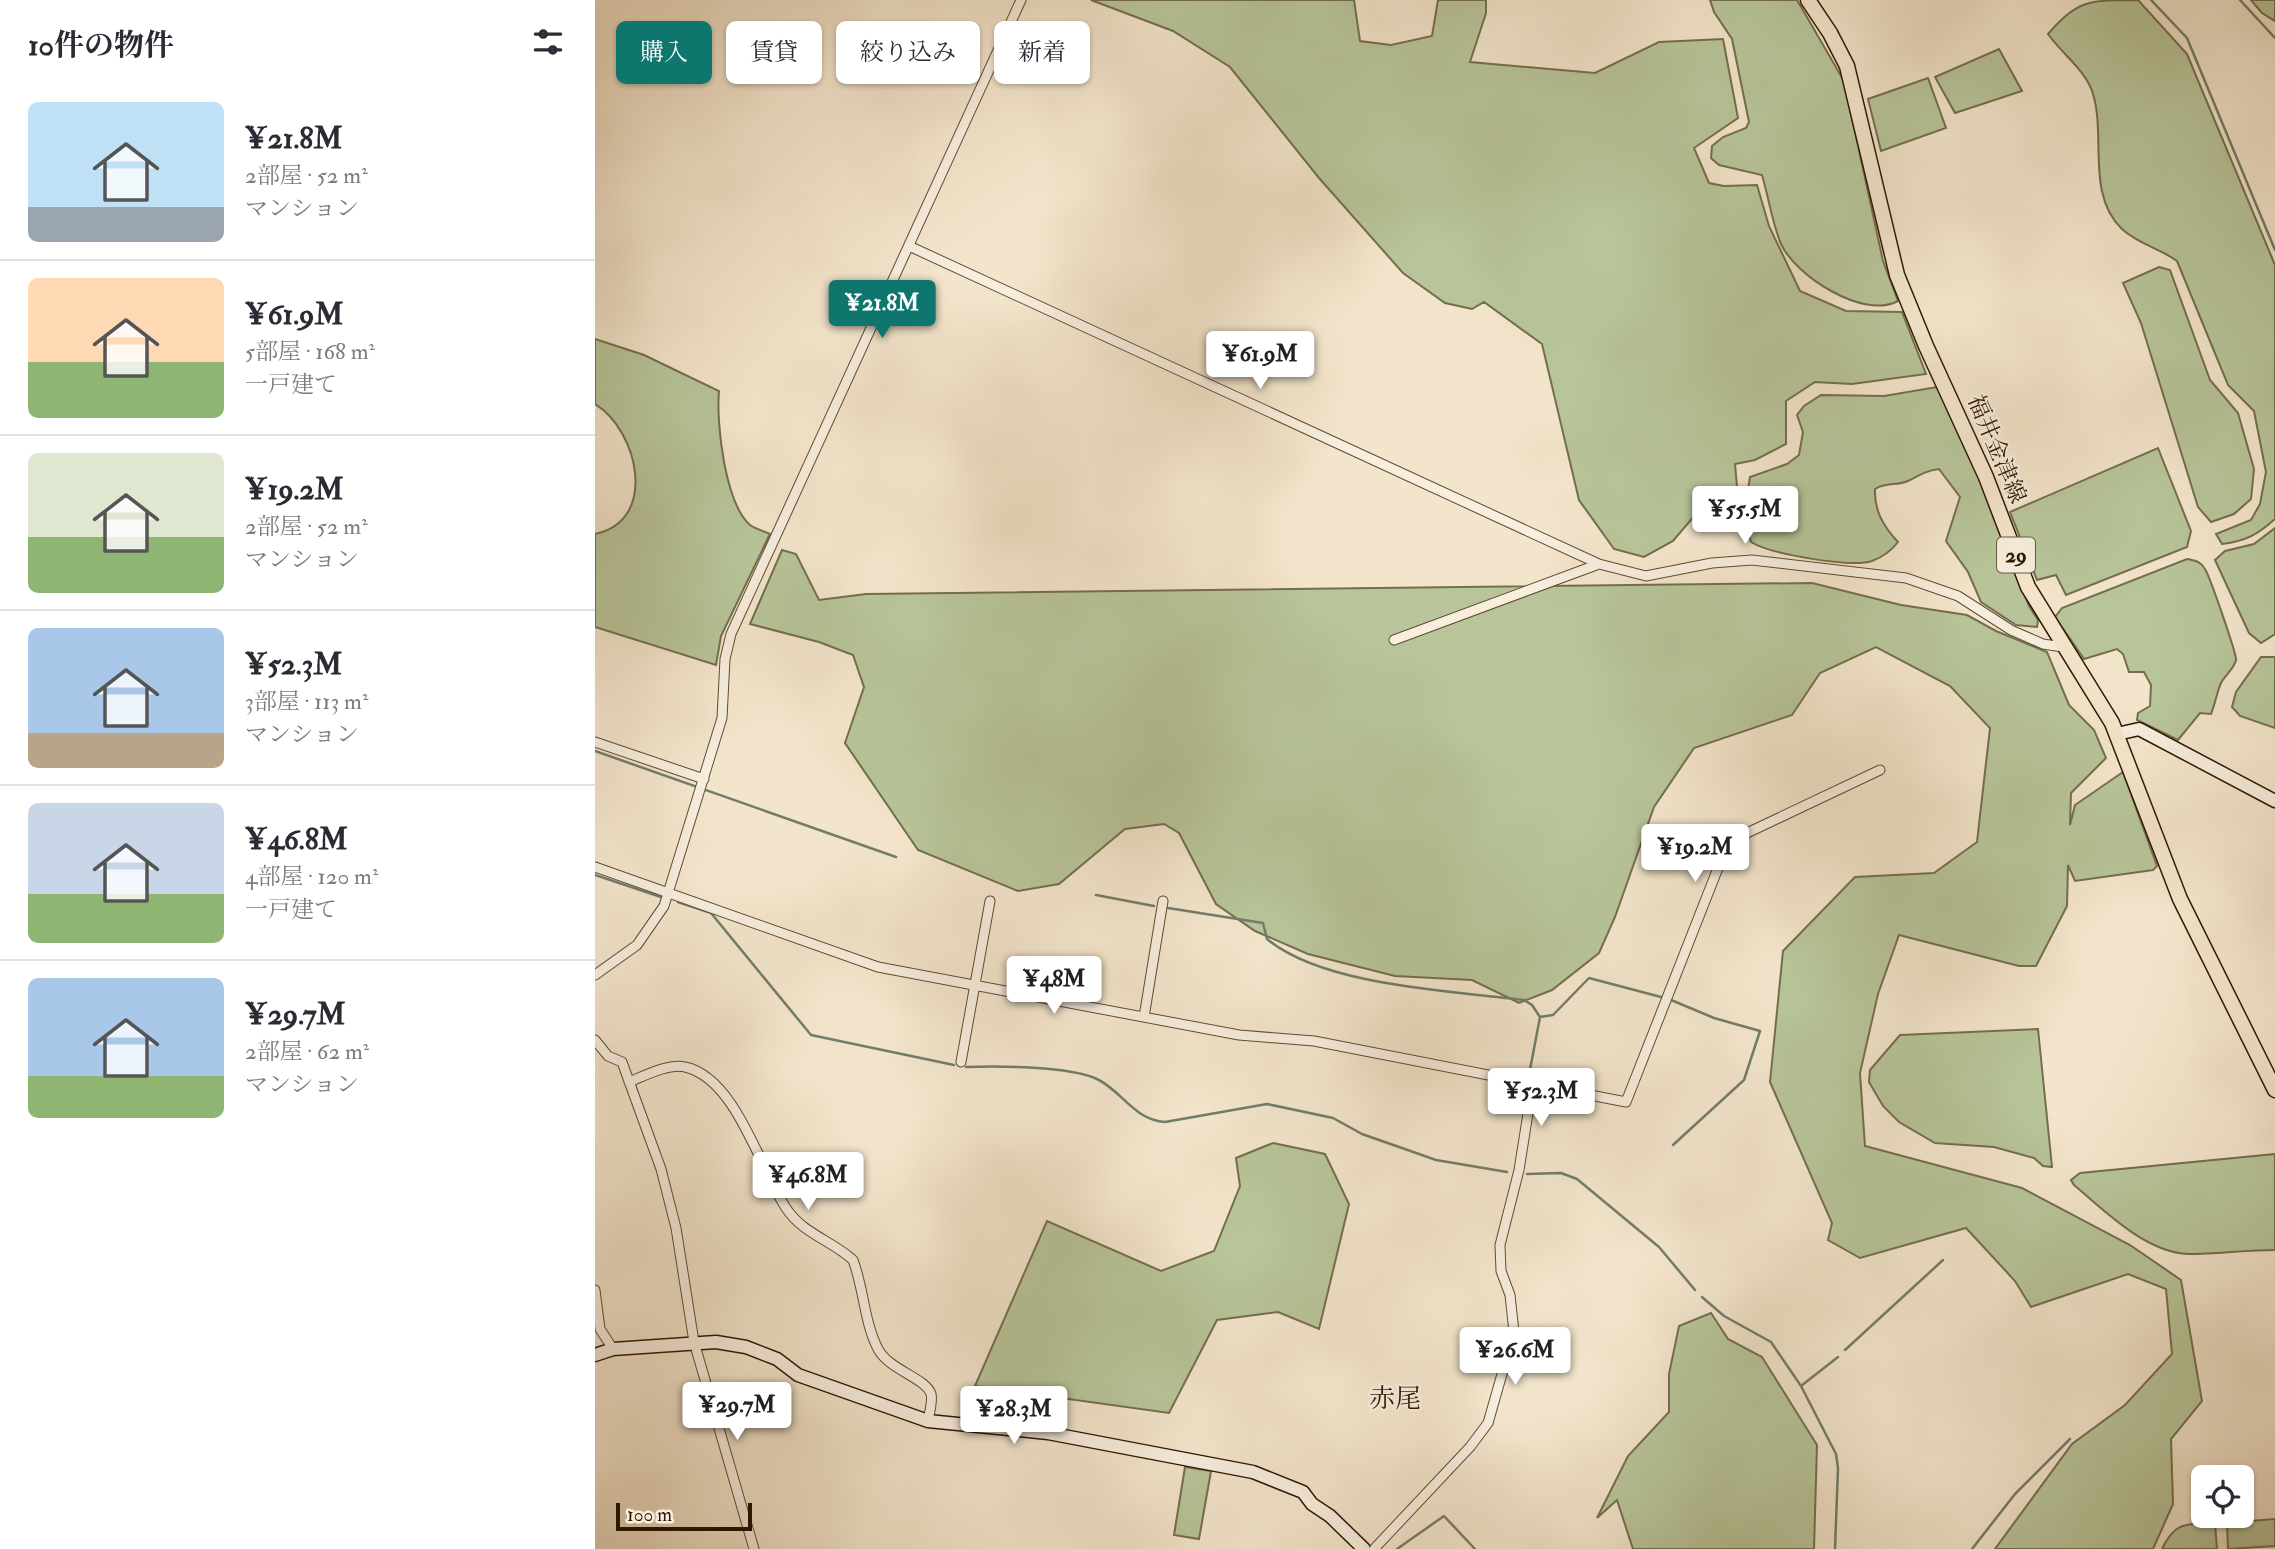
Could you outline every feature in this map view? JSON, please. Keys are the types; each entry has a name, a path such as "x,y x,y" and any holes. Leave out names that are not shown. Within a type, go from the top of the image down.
{"main road":[{"name":"福井金津線","path":"1808,0 1831,33 1847,66 1865,132 1890,253 1910,310 1986,477 2028,587 2117,734 2180,899 2275,1090"}],"street":[{"path":"595,975 638,945 664,906 722,718 725,659 731,634 1021,0"},
{"path":"909,246 1599,564 1646,576 1712,563 1752,560 1906,578 1958,596 2011,630 2043,644 2063,647"},
{"path":"1394,640 1599,564"},
{"path":"2117,734 2139,729 2275,801"},
{"path":"595,742 704,779"},
{"path":"595,867 878,967 1263,1039 1314,1041 1626,1101 1720,863 1747,833 1880,770"},
{"path":"961,1062 972,985 989,901"},
{"path":"1143,1017 1163,901"},
{"path":"595,1040 608,1056 622,1062 661,1169 676,1228 694,1342 754,1549"},
{"path":"629,1082 671,1067 684,1066 703,1074 718,1088 756,1147 786,1209 802,1228 853,1260 876,1346 884,1359 895,1369 928,1388 932,1396 928,1421"},
{"path":"1374,1549 1470,1447 1488,1423 1514,1332 1510,1295 1501,1271 1500,1245 1519,1170 1533,1082"},
{"path":"595,1290 600,1329 613,1349"},
{"path":"595,1355 613,1349 694,1342 716,1342 745,1347 777,1359 798,1375 928,1421 1048,1433 1253,1472 1303,1492 1312,1504 1330,1516 1364,1549"}],"green space":[{"path":"1091,0 1354,0 1360,41 1391,45 1432,36 1438,0 1486,0 1486,13 1470,62 1595,73 1659,42 1723,39 1738,118 1694,148 1709,183 1724,186 1757,185 1769,226 1800,291 1846,311 1902,312 1926,374 1852,384 1815,382 1786,401 1786,444 1755,460 1735,464 1738,497 1729,520 1701,508 1673,541 1644,557 1614,549 1579,500 1542,344 1484,302 1472,309 1445,303 1403,273 1319,178 1230,67 1173,31"},
{"path":"1710,0 1797,0 1844,81 1883,261 1898,301 1883,305 1867,304 1849,299 1815,281 1800,269 1781,244 1762,175 1719,165 1711,158 1712,146 1723,137 1746,128 1749,122 1732,39 1714,12"},
{"path":"2138,0 2187,54 2275,265 2275,519 2251,536 2230,543 2222,544 2216,534 2251,520 2260,504 2266,472 2254,411 2228,385 2177,261 2128,234 2111,215 2100,182 2097,110 2093,94 2080,70 2048,34 2068,14 2085,4"},
{"path":"2251,0 2275,0 2275,21 2262,13"},
{"path":"1999,49 2022,91 1955,113 1935,77"},
{"path":"1928,78 1946,128 1881,151 1868,99"},
{"path":"2159,267 2170,270 2210,380 2238,413 2254,469 2251,499 2234,514 2211,522 2198,507 2141,323 2123,283"},
{"path":"595,339 644,355 719,391 721,442 734,499 750,525 770,534 721,636 716,665 595,627 595,534 615,526 628,512 634,494 635,474 631,453 622,433 610,417 595,404"},
{"path":"1937,387 1968,450 2029,606 2038,620 2037,627 2016,625 1981,602 1968,572 1946,541 1960,497 1939,469 1875,489 1876,504 1881,517 1898,542 1880,558 1862,563 1811,559 1775,551 1751,542 1744,516 1750,477 1787,464 1799,455 1803,432 1797,415 1804,406 1821,395 1884,396"},
{"path":"2158,448 2191,531 2187,547 2066,595 2056,575 2037,580 2010,512"},
{"path":"2275,528 2275,634 2261,643 2249,633 2215,560 2225,551 2254,544"},
{"path":"782,550 796,554 819,600 866,594 1812,583 1901,605 1967,615 1996,631 2047,652 2069,705 2094,730 2106,758 2071,793 2070,825 2075,805 2123,772 2157,866 2153,870 2075,881 2068,865 2067,906 2036,966 2019,966 1899,935 1878,994 1860,1073 1865,1146 2022,1188 2130,1245 2181,1280 2202,1401 2171,1439 2173,1504 2153,1549 1995,1549 2072,1444 2125,1405 2172,1354 2166,1289 2128,1274 2031,1307 2015,1281 1966,1228 1860,1258 1828,1240 1832,1223 1770,1082 1783,951 1855,877 1934,873 1977,842 1990,728 1950,686 1876,647 1820,673 1792,715 1694,748 1654,807 1615,917 1599,953 1552,990 1519,1003 1472,980 1395,976 1308,954 1255,931 1216,904 1179,833 1164,824 1125,829 1059,884 1018,891 918,850 845,743 864,687 853,655 819,642 750,624"},
{"path":"2187,559 2199,563 2205,569 2236,660 2221,683 2211,714 2200,713 2178,740 2137,720 2138,713 2150,706 2151,685 2144,672 2129,672 2123,654 2117,649 2084,659 2055,617 2062,608"},
{"path":"2261,657 2275,657 2275,728 2240,716 2232,707 2236,692"},
{"path":"2038,1029 2052,1167 2043,1166 2034,1158 1994,1147 1935,1143 1899,1122 1883,1106 1869,1082 1870,1070 1900,1035"},
{"path":"1273,1143 1325,1154 1349,1204 1319,1329 1278,1312 1217,1320 1169,1413 975,1386 1047,1221 1161,1271 1214,1251 1240,1186 1236,1158"},
{"path":"2275,1154 2275,1250 2188,1254 2172,1252 2141,1238 2112,1218 2071,1180 2080,1173"},
{"path":"1711,1313 1728,1339 1762,1357 1817,1445 1814,1549 1633,1549 1617,1500 1597,1518 1628,1456 1669,1412 1669,1374 1679,1326"},
{"path":"1185,1467 1211,1471 1199,1539 1174,1535"},
{"path":"2275,1519 2275,1546 2228,1549 2227,1528 2254,1528 2254,1521"},
{"path":"2183,1526 2215,1528 2217,1549 2162,1549 2172,1533"}],"waterway":[{"path":"2151,0 2187,38 2275,250"},
{"path":"2240,0 2275,38"},
{"path":"595,751 896,857"},
{"path":"595,875 661,897"},
{"path":"1096,895 1154,906"},
{"path":"678,902 711,913 811,1035 954,1065"},
{"path":"1168,908 1263,923 1267,939 1291,955 1354,977 1389,984 1524,1000 1532,1005 1540,1017 1553,1015 1589,978 1661,997"},
{"path":"1671,1000 1714,1018 1760,1031 1744,1080 1673,1145"},
{"path":"1529,1075 1540,1017"},
{"path":"966,1067 1033,1068 1085,1075 1106,1084 1136,1111 1165,1122 1267,1104 1333,1118 1362,1134 1436,1160 1507,1172"},
{"path":"1527,1174 1561,1173 1577,1179 1659,1247 1695,1290"},
{"path":"1845,1350 1943,1260"},
{"path":"1702,1297 1724,1316 1771,1342 1801,1386"},
{"path":"1835,1549 1838,1468 1836,1454 1801,1386 1838,1357"},
{"path":"1972,1549 2015,1494 2070,1439"},
{"path":"1397,1549 1444,1516 1475,1549"}],"district":[{"name":"赤尾","path":"1395,1399"}]}
